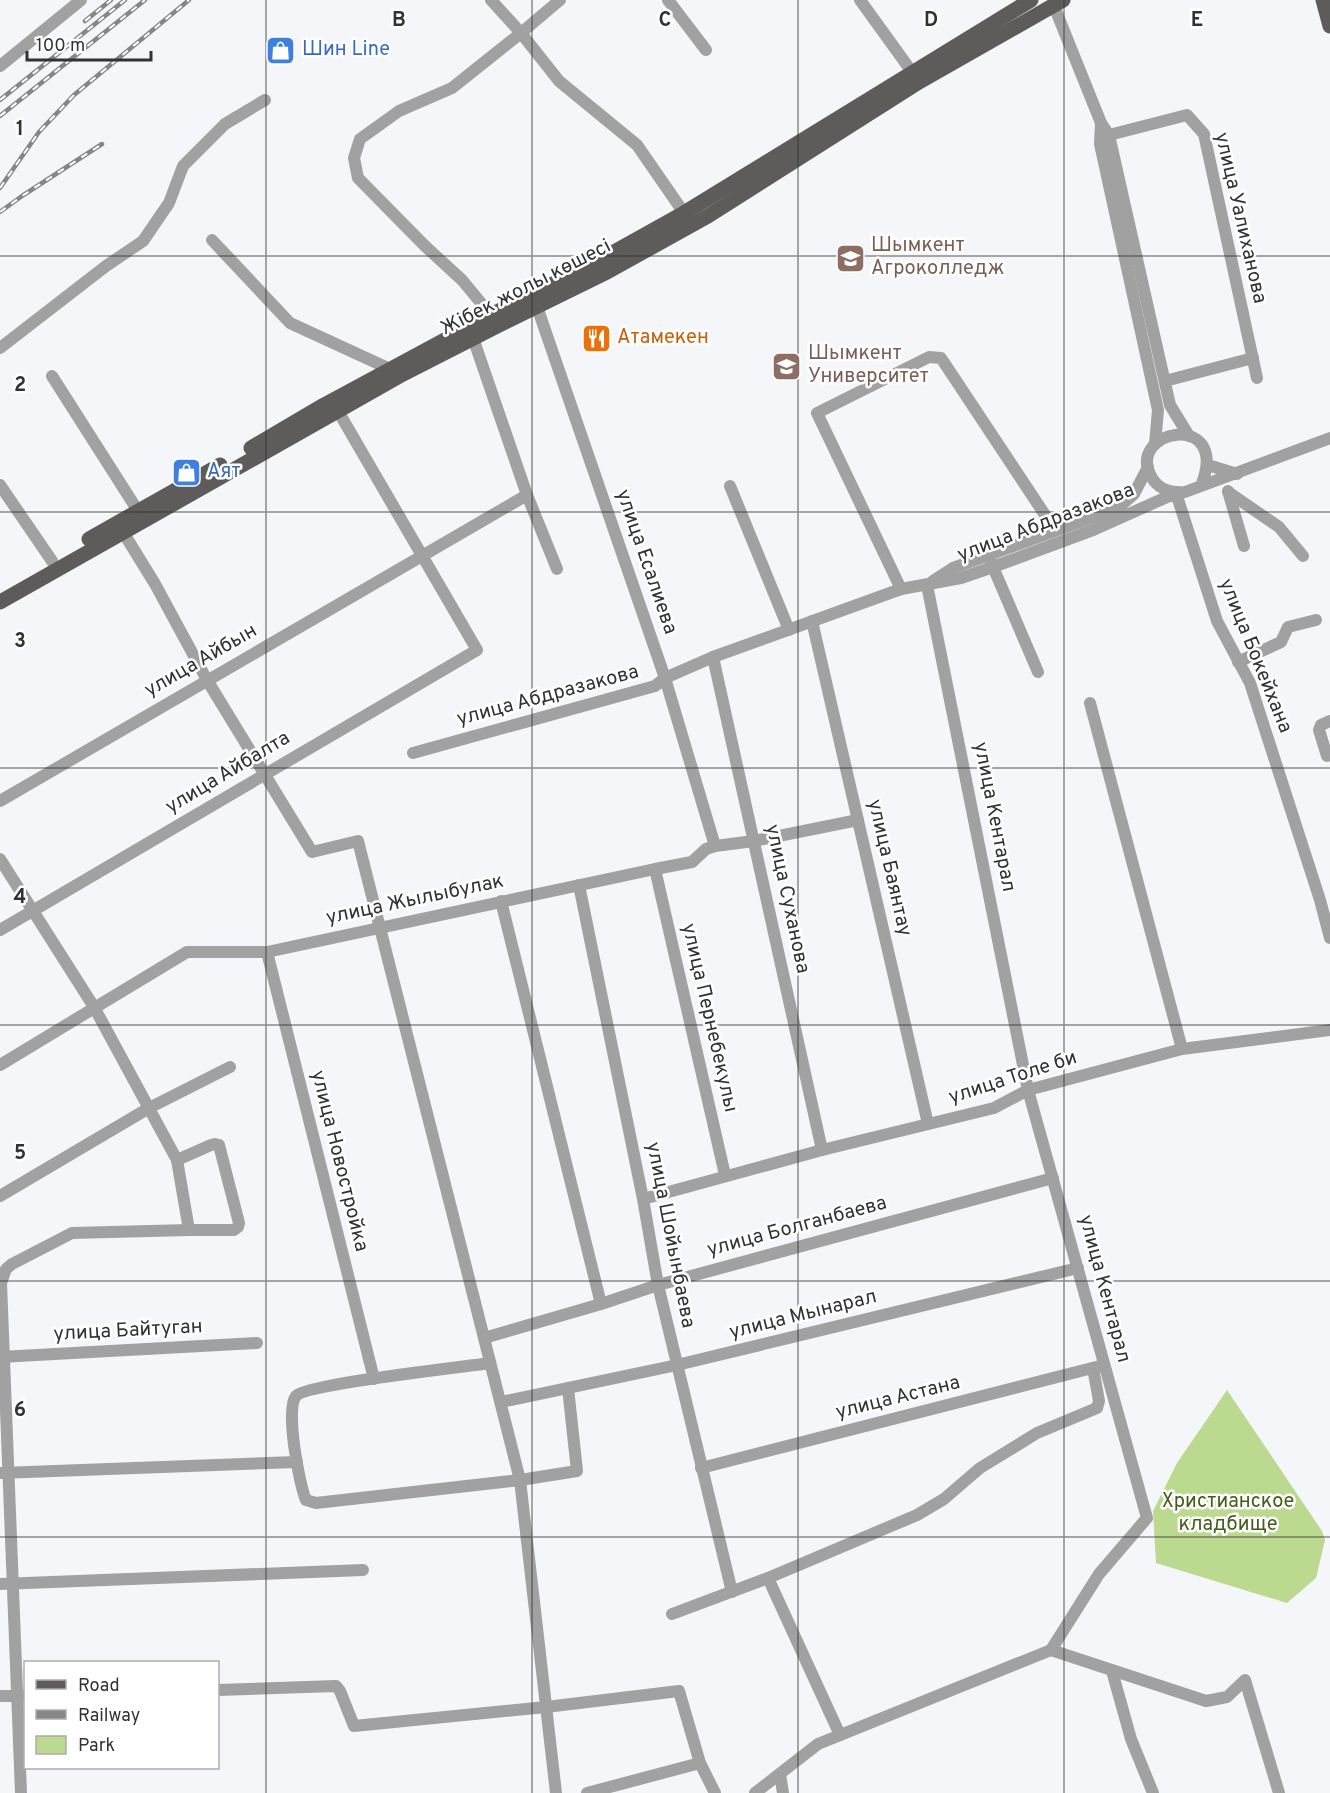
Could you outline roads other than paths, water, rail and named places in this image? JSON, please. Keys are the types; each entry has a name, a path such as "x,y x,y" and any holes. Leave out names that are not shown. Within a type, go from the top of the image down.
{"main road":[{"path":"1323,0 1330,26"},
{"name":"Жібек жолы көшесі","path":"0,602 338,411 473,339 589,266 684,213 1026,1"},
{"name":"Жібек жолы көшесі","path":"0,591 390,369 491,315 607,272 708,216 919,82 1058,3"}],"street":[{"path":"0,48 3,63 81,0"},
{"path":"491,0 559,81 638,145 684,213"},
{"path":"491,315 462,280 358,178 354,158 360,139 399,111 452,88 560,0"},
{"path":"668,0 706,50"},
{"path":"860,0 912,72"},
{"path":"1058,3 1101,123 1109,135 1170,405 1189,436 1199,443 1206,453 1208,465 1201,486"},
{"path":"0,348 106,266 143,241 169,203 183,166 225,124 265,100"},
{"name":"улица Уалиханова","path":"1109,135 1187,115 1204,134 1257,378"},
{"path":"1101,123 1100,144 1158,410 1155,444"},
{"path":"212,240 290,323 390,369"},
{"name":"улица Есалиева","path":"535,300 665,678 715,846"},
{"path":"473,339 527,495 557,569"},
{"path":"901,589 818,413 929,357 941,358 1055,530"},
{"path":"1165,381 1253,358"},
{"path":"52,376 138,511"},
{"path":"338,411 423,556"},
{"path":"1189,436 1177,434 1165,436 1155,444 1149,455 1148,467 1152,479 1161,488 1176,493 1185,492 1330,438"},
{"path":"1208,465 1237,474"},
{"name":"улица Абдразакова","path":"927,585 953,568 1118,508 1134,494 1148,467"},
{"path":"1224,479 1244,546"},
{"path":"0,485 52,561"},
{"path":"730,486 789,630"},
{"path":"1228,492 1279,527 1303,556"},
{"name":"улица Абдразакова","path":"414,753 655,686 665,678 713,657 901,589 961,578 993,567 1093,530 1176,493"},
{"name":"улица Бокейхана","path":"1176,493 1217,621 1250,684 1320,900 1330,938"},
{"name":"улица Айбын","path":"0,801 527,495"},
{"path":"123,532 155,584 207,680 312,852 358,841 378,928 520,1480 556,1793"},
{"path":"988,554 1038,672"},
{"name":"улица Айбалта","path":"0,930 477,650 423,556"},
{"name":"улица Кентарал","path":"927,585 1028,1090 1078,1268 1099,1367 1147,1518 1099,1574 1051,1650"},
{"path":"1238,662 1281,642 1288,627 1316,620"},
{"name":"улица Баянтау","path":"812,621 928,1124"},
{"name":"улица Суханова","path":"713,657 822,1150"},
{"path":"1090,703 1182,1049"},
{"path":"1327,756 1319,730 1321,725 1330,721"},
{"name":"улица Жылыбулак","path":"0,1065 187,952 267,952 692,862 706,849 715,846 754,841 858,820"},
{"path":"0,859 94,1007 177,1160 189,1230"},
{"name":"улица Пернебекулы","path":"655,868 724,1175"},
{"name":"улица Шойынбаева","path":"579,885 643,1199 658,1285 732,1592"},
{"path":"501,901 601,1304"},
{"name":"улица Новостройка","path":"267,952 374,1379"},
{"name":"улица Толе би","path":"643,1199 724,1175 994,1108 1028,1090 1182,1049 1330,1030"},
{"path":"0,1196 149,1108 230,1067"},
{"path":"21,1793 21,1696 6,1583 1,1282 6,1269 12,1264 72,1233 234,1230 238,1227 239,1223 219,1145 211,1145 177,1160"},
{"name":"улица Болганбаева","path":"484,1338 658,1285 1053,1178"},
{"name":"улица Мынарал","path":"501,1402 677,1365 1078,1268"},
{"name":"улица Байтуган","path":"1,1357 257,1343"},
{"path":"490,1363 374,1379 304,1391 296,1396 292,1407 297,1462 301,1489 306,1500 316,1503 520,1480 577,1471 568,1388"},
{"path":"672,1614 768,1578 917,1515 944,1499 980,1468 1036,1433 1097,1408 1099,1367"},
{"name":"улица Астана","path":"701,1468 1099,1367"},
{"path":"4,1473 297,1462"},
{"path":"6,1583 363,1569"},
{"path":"768,1578 840,1735"},
{"path":"755,1793 818,1744 1051,1650 1206,1701 1227,1697 1245,1680 1279,1793"},
{"path":"1112,1671 1131,1739 1153,1793"},
{"path":"219,1689 336,1686 354,1726 679,1691 700,1763 715,1793"},
{"path":"0,1696 21,1696"},
{"path":"587,1793 700,1763"},
{"path":"780,1774 783,1793"}],"railway":[{"path":"85,21 111,0"},
{"path":"0,100 125,0"},
{"path":"0,116 145,0"},
{"path":"0,188 39,132 74,95 189,0"},
{"path":"0,212 102,144"}],"place":[{"name":"Шин Line","path":"281,50"},
{"name":"Шымкент Агроколледж","path":"850,258"},
{"name":"Атамекен","path":"596,338"},
{"name":"Шымкент Университет","path":"787,366"},
{"name":"Аят","path":"186,472"}],"park label":[{"name":"Христианское кладбище","path":"1228,1514"}]}
